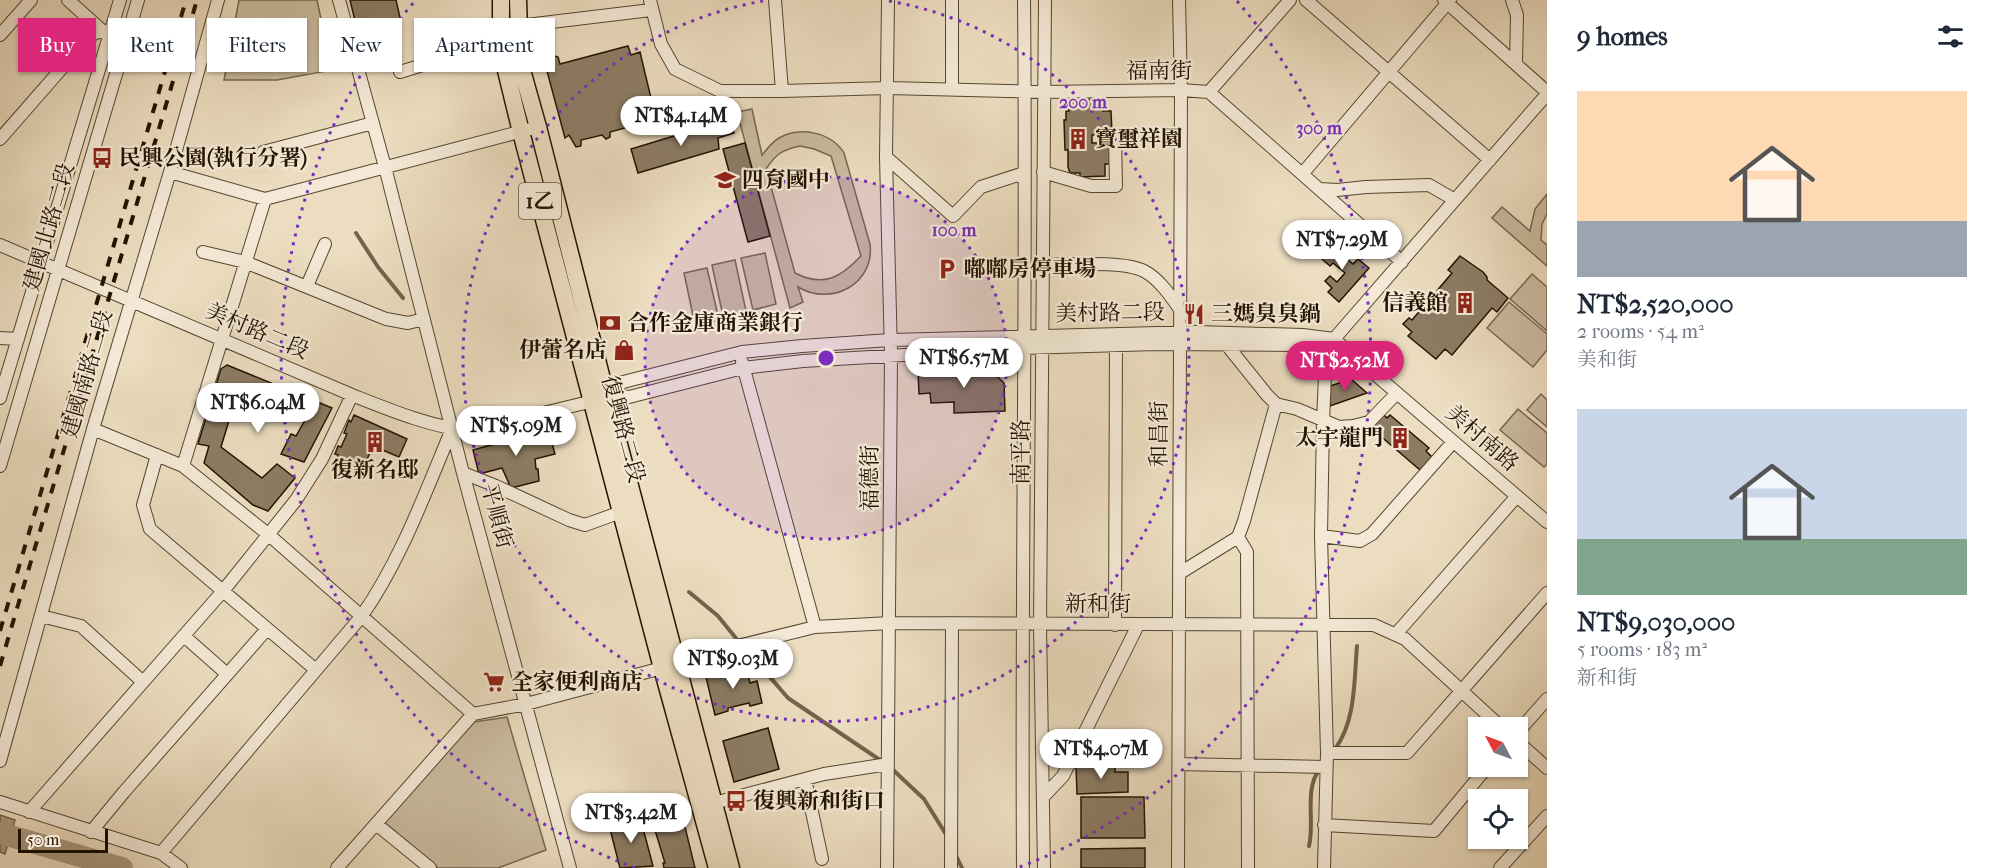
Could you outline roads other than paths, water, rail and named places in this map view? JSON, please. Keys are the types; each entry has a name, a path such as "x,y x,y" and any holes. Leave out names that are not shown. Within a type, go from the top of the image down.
{"main road":[{"name":"復興路二段","path":"501,0 501,18"},
{"name":"復興路二段","path":"518,0 519,18"},
{"name":"復興路二段","path":"506,72 521,132 600,398 670,664 717,868"},
{"name":"復興路二段","path":"523,72 538,127 600,398 621,512 714,803 731,868"}],"street":[{"path":"0,35 31,0"},
{"path":"68,0 105,33"},
{"name":"建國北路二段","path":"0,398 41,263 105,33 120,0"},
{"name":"建國北路二段","path":"0,466 138,0"},
{"name":"建國南路二段","path":"0,761 93,429 218,0"},
{"name":"平順街","path":"339,0 385,166 452,429 569,868"},
{"path":"774,0 782,91"},
{"name":"福德街","path":"887,868 891,354 886,157 888,0"},
{"path":"952,0 952,90"},
{"name":"南平路","path":"1023,868 1024,0"},
{"name":"南平路","path":"1044,868 1040,625 1041,265 1045,0"},
{"name":"和昌街","path":"1178,868 1181,90 1179,0"},
{"path":"1209,93 1290,0"},
{"path":"1306,0 1490,160"},
{"path":"1512,0 1517,15 1516,63"},
{"path":"1303,173 1389,74 1447,1 1547,93 1335,339 1325,376 1323,421 1322,536 1327,753 1324,868"},
{"path":"555,20 651,5"},
{"name":"福南街","path":"651,5 661,44 675,69 720,91 888,88 1025,92 1181,90 1209,93 1402,262"},
{"path":"0,139 90,36 105,33"},
{"path":"263,152 373,123"},
{"path":"170,171 265,199 538,127"},
{"path":"1043,172 1090,186 1116,186 1115,138"},
{"path":"886,157 953,216 981,187 1024,173"},
{"path":"1320,189 1429,185 1455,200"},
{"path":"183,466 265,199"},
{"path":"307,286 325,244"},
{"name":"美村路二段","path":"0,245 352,395 406,416 452,429 469,431 600,398 629,397 743,368 1024,343 1042,335 1116,340 1303,335 1335,339"},
{"path":"203,252 245,262 386,319 408,323 424,319"},
{"path":"1041,265 1126,266 1145,271 1168,293 1179,309"},
{"path":"0,338 18,339"},
{"name":"美村路二段","path":"1180,339 1226,344 1305,345 1335,339"},
{"name":"美村南路","path":"1335,339 1547,522"},
{"name":"美村路二段","path":"600,398 623,382 742,352 890,340 1024,343 1042,349 1116,340"},
{"path":"1115,625 1116,340"},
{"path":"1226,344 1276,404 1340,427 1369,422 1397,393"},
{"path":"742,352 743,368 815,627"},
{"path":"29,813 224,591 296,501 322,459 352,395"},
{"path":"1180,573 1238,537 1245,521 1276,404"},
{"path":"93,429 183,466 269,535 473,714 337,868"},
{"path":"161,853 361,617 378,593 406,538 452,429"},
{"path":"1322,536 1360,541 1372,534 1453,442"},
{"path":"157,455 143,505 150,529 316,670"},
{"path":"464,473 585,525 621,512"},
{"path":"1396,634 1517,496"},
{"path":"1238,537 1247,552 1248,868"},
{"path":"1327,753 1407,753 1547,593"},
{"path":"41,616 81,626 143,682"},
{"name":"新和街","path":"473,714 526,704 815,627 890,623 1022,623 1040,625 1374,625 1405,639 1490,717"},
{"path":"951,868 952,623"},
{"path":"1044,796 1063,776 1138,625"},
{"path":"92,832 267,628"},
{"path":"184,636 227,674"},
{"path":"1528,721 1547,699"},
{"path":"1528,751 1547,768"},
{"path":"714,803 824,774 888,764"},
{"path":"1179,764 1326,767"},
{"path":"1324,825 1434,831 1479,777"},
{"path":"805,779 822,859"},
{"path":"0,802 161,853 181,868"},
{"path":"1500,868 1547,816"},
{"path":"376,824 430,868"}],"waterway":[{"path":"356,233 378,267 403,298"},
{"path":"689,592 718,616 739,642"},
{"path":"1335,749 1342,738 1350,713 1357,646"},
{"path":"744,647 788,698 883,762"},
{"path":"891,768 924,799 947,836"},
{"path":"1309,846 1312,787 1319,770"},
{"path":"0,833 122,868"},
{"path":"955,854 962,868"}],"railway":[{"path":"0,631 186,0"},
{"path":"0,666 197,0"}],"place":[{"name":"寶璽祥園","path":"1078,139"},
{"name":"民興公園(執行分署)","path":"102,158"},
{"name":"四育國中","path":"725,180"},
{"name":"嘟嘟房停車場","path":"947,269"},
{"name":"信義館","path":"1465,303"},
{"name":"三媽臭臭鍋","path":"1194,314"},
{"name":"合作金庫商業銀行","path":"610,323"},
{"name":"伊蕾名店","path":"624,350"},
{"name":"太宇龍門","path":"1400,438"},
{"name":"復新名邸","path":"375,442"},
{"name":"全家便利商店","path":"494,682"},
{"name":"復興新和街口","path":"736,801"}]}
